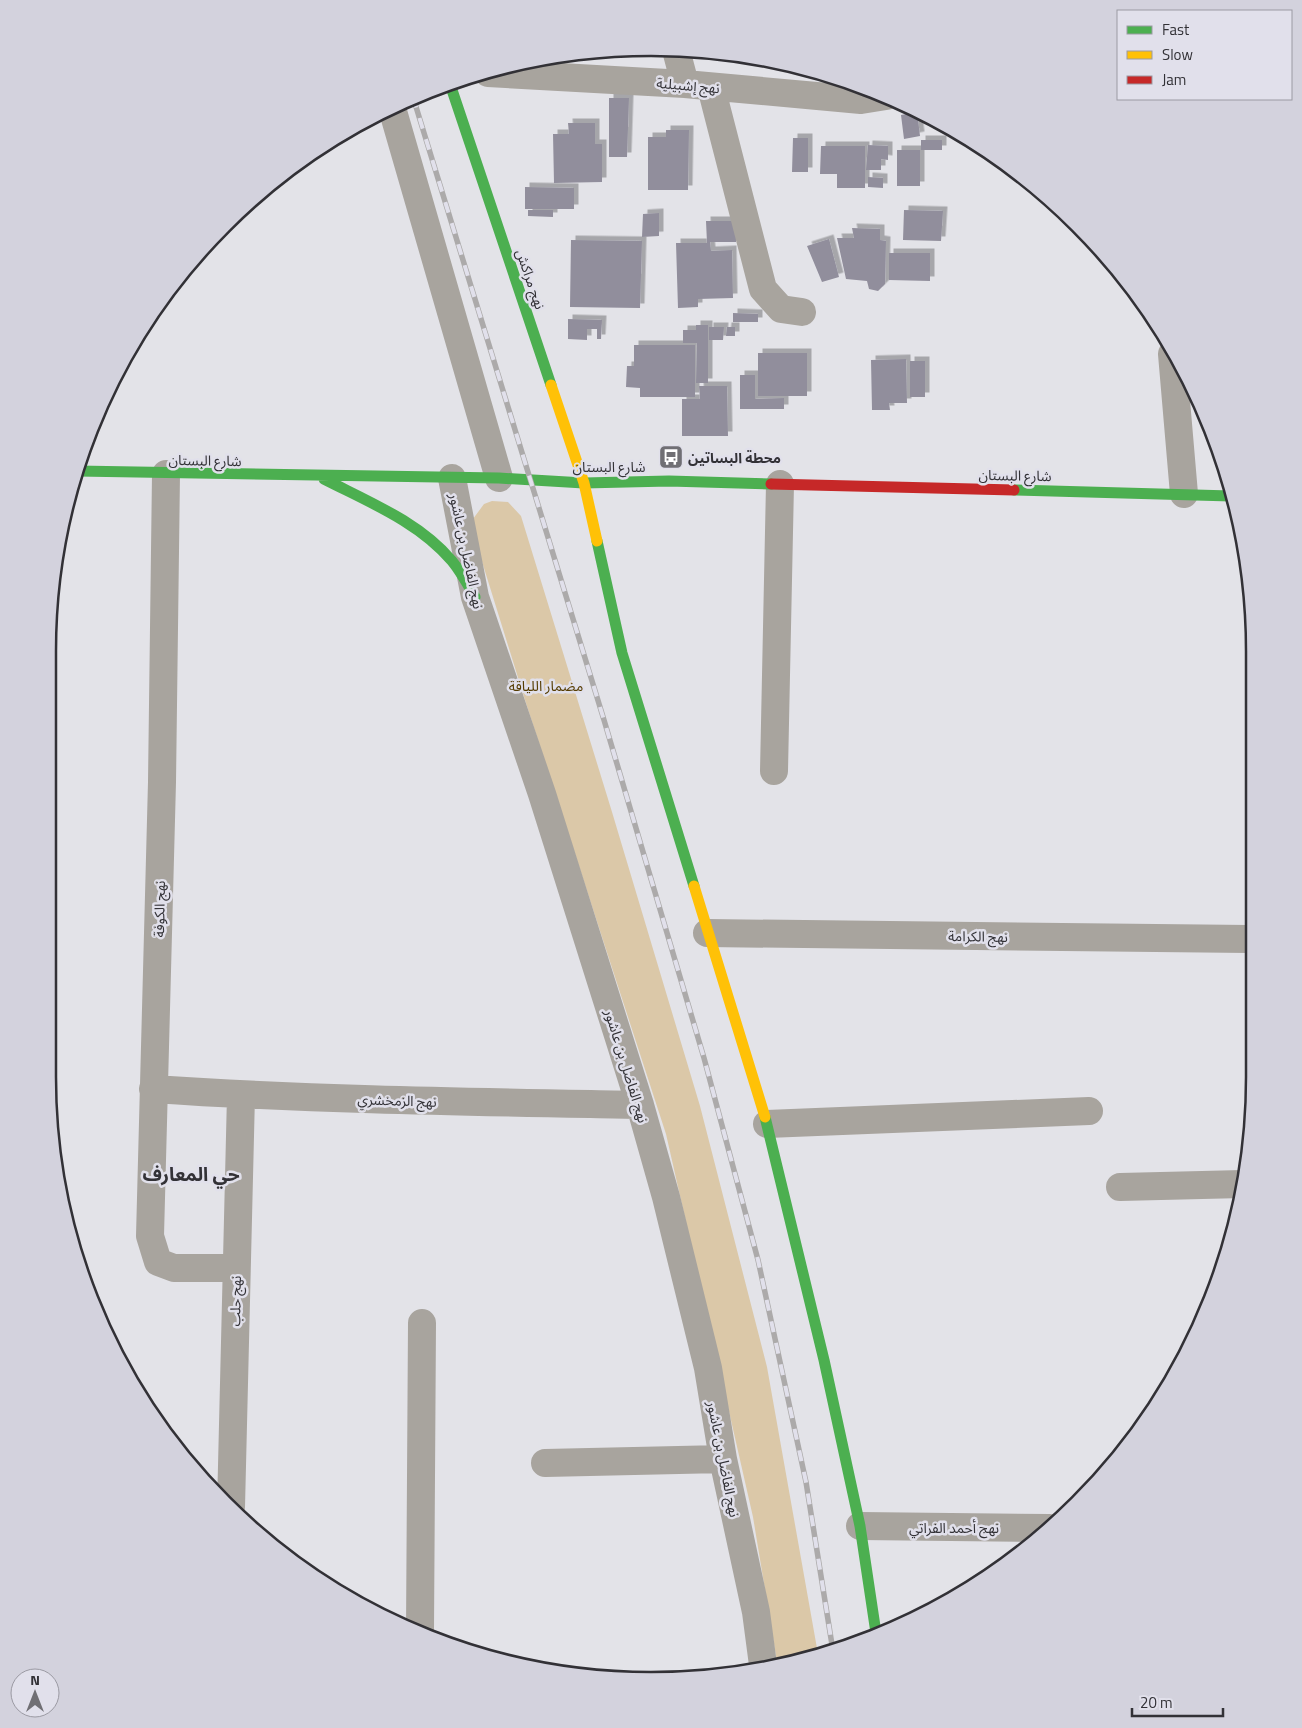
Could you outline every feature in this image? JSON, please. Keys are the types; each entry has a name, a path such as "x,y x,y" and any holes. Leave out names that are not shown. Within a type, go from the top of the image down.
{"street":[{"path":"681,58 698,85 763,289 781,309 802,312"},
{"name":"نهج إشبيلية","path":"509,74 698,85 861,100 870,99"},
{"name":"نهج مراكش","path":"452,91 584,483 622,653 767,1124 824,1360 860,1526 875,1627"},
{"path":"394,115 499,478"},
{"path":"1173,368 1184,494"},
{"name":"شارع البستان","path":"85,470 166,474 499,478 584,483 669,481 1225,496"},
{"name":"نهج الكوفة","path":"166,474 162,782 150,1236 158,1262 174,1268 236,1268"},
{"path":"318,476 390,514 420,533 453,562 475,597"},
{"name":"نهج الفاضل بن عاشور","path":"452,478 475,597 542,794 640,1105 708,1368 723,1459 756,1612 762,1661"},
{"path":"774,771 780,484"},
{"name":"نهج الكرامة","path":"707,932 1246,939"},
{"name":"نهج الزمخشري","path":"153,1089 241,1095 640,1105"},
{"name":"نهج حلب","path":"231,1499 241,1095"},
{"path":"767,1124 1089,1111"},
{"path":"1120,1187 1236,1184"},
{"path":"420,1625 422,1323"},
{"path":"545,1463 723,1459"},
{"name":"نهج أحمد الفراتي","path":"860,1526 1038,1528"}],"green space":[{"name":"مضمار اللياقة","path":"492,501 508,502 521,516 700,1106 767,1367 817,1647 805,1651 776,1658 753,1517 666,1134 525,700 470,523 484,504"}],"building":[{"path":"609,98 629,98 627,157 609,157"},
{"path":"906,114 918,120 920,136 904,139 901,115"},
{"path":"568,123 595,123 595,144 602,144 602,182 554,183 553,134 569,134"},
{"path":"666,130 689,130 688,190 648,190 648,137 666,137"},
{"path":"793,138 808,138 808,172 792,172"},
{"path":"921,140 942,140 942,150 921,150"},
{"path":"868,145 888,146 888,160 881,159 881,170 866,170"},
{"path":"821,146 865,146 865,188 837,188 837,174 820,174"},
{"path":"897,150 920,150 920,186 897,186"},
{"path":"868,177 883,178 883,188 868,187"},
{"path":"525,187 574,188 574,209 525,209"},
{"path":"528,210 553,210 553,217 528,216"},
{"path":"904,210 943,211 941,241 903,240"},
{"path":"659,213 659,236 642,237 643,214"},
{"path":"706,221 736,221 736,242 710,242 711,251 732,250 733,298 698,299 698,307 678,308 676,243 707,243"},
{"path":"852,228 880,229 880,240 886,241 885,284 878,291 869,289 867,281 846,279 837,238 854,238"},
{"path":"829,239 839,277 822,282 807,246"},
{"path":"571,240 642,241 640,308 570,307"},
{"path":"889,253 930,253 930,281 889,280"},
{"path":"733,313 758,314 758,322 733,322"},
{"path":"568,319 602,320 601,339 597,339 597,329 587,329 587,340 568,339"},
{"path":"696,325 708,325 708,383 696,383 697,343 683,343 683,330 696,330"},
{"path":"709,327 724,327 723,340 709,340"},
{"path":"727,327 735,327 735,336 726,336"},
{"path":"634,345 695,345 695,397 640,397 640,388 626,387 627,366 634,366"},
{"path":"758,353 807,353 807,396 758,396"},
{"path":"906,359 907,403 889,403 890,410 872,410 871,360"},
{"path":"910,361 925,361 925,397 910,397"},
{"path":"740,375 755,375 755,399 784,398 784,409 740,409"},
{"path":"699,386 727,386 728,436 682,436 682,399 700,399"}],"railway":[{"path":"416,105 604,720 704,1058 758,1260 806,1482 832,1643"}],"traffic: fast":[{"path":"452,91 551,385"},
{"path":"85,471 499,478 584,483 669,481 771,484"},
{"path":"324,479 376,505 424,535 452,561 475,597"},
{"path":"1014,490 1225,496"},
{"path":"597,541 622,653 694,886"},
{"path":"765,1117 824,1360 860,1526 875,1627"}],"traffic: slow":[{"path":"551,385 584,483 597,541"},
{"path":"694,886 765,1117"}],"traffic: jam":[{"path":"771,484 1014,490"}],"place":[{"name":"محطة البساتين","path":"671,457"}],"district":[{"name":"حي المعارف","path":"191,1173"}]}
